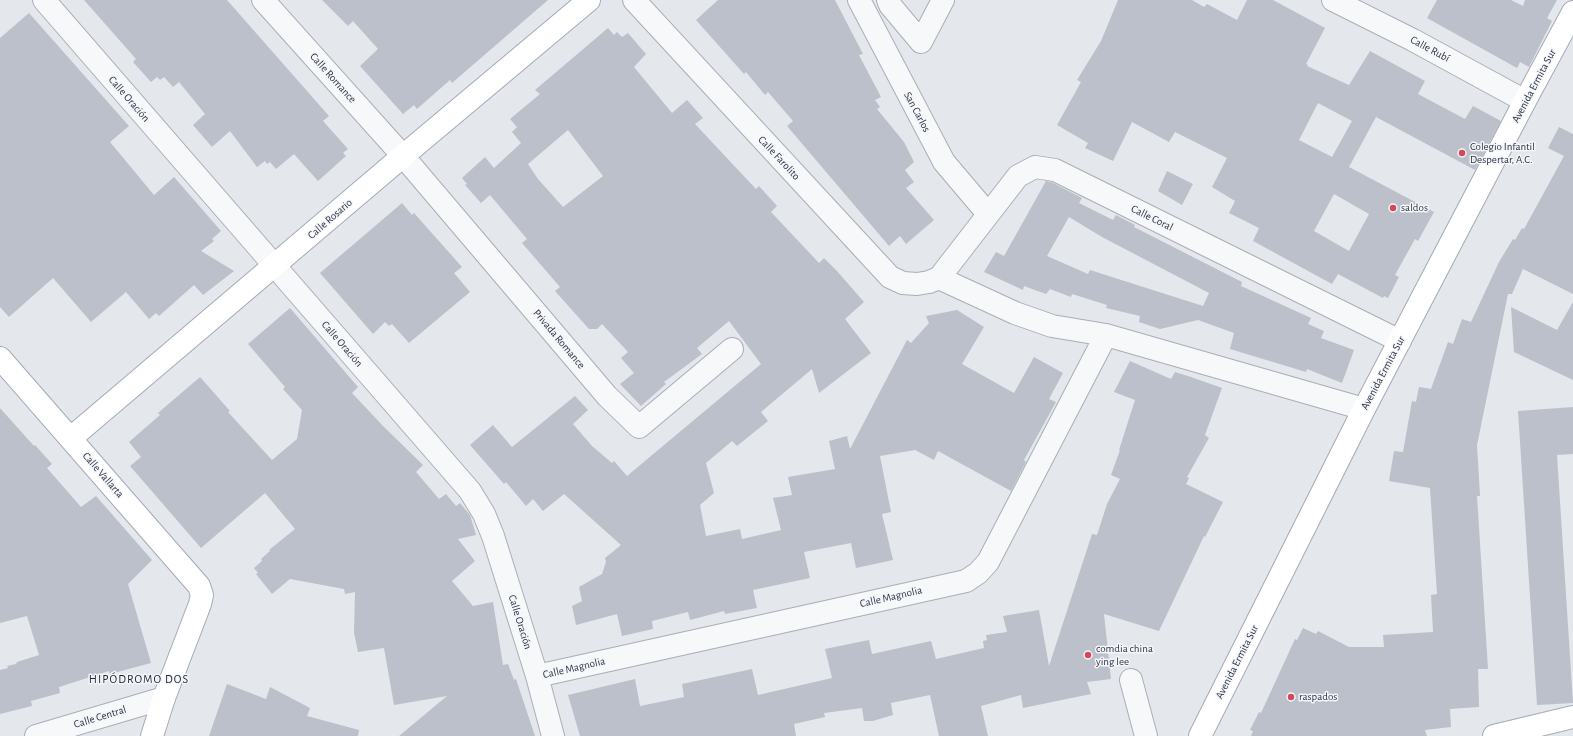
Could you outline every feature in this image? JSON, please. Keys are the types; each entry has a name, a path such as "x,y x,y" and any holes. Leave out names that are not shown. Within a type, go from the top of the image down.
{"main road":[{"name":"Calle Rosario","path":"71,438 589,0"},
{"name":"Avenida Ermita Sur","path":"1200,736 1364,409 1573,12"},
{"name":"Calle Vallarta","path":"0,358 199,586 202,595 200,604 164,698"},
{"path":"152,736 164,698"},
{"path":"1494,736 1573,717"}],"street":[{"name":"Calle Oración","path":"44,0 470,491 484,514 493,536 537,676 553,736"},
{"name":"Calle Romance","path":"263,0 403,156"},
{"name":"Calle Farolito","path":"634,0 890,277 903,283 917,284 929,282 939,278"},
{"name":"San Carlos","path":"859,0 944,162 988,214"},
{"path":"888,0 890,5 921,42 943,0"},
{"name":"Calle Rubí","path":"1333,0 1413,40 1525,101"},
{"name":"Privada Romance","path":"403,156 607,396 639,428 732,348"},
{"name":"Calle Coral","path":"939,278 1018,176 1035,167 1055,170 1400,341"},
{"path":"939,278 1015,313 1052,326 1106,335 1364,409"},
{"name":"Calle Magnolia","path":"537,676 966,581 978,573 988,562 1106,335"},
{"path":"1131,680 1146,736"},
{"name":"Calle Central","path":"36,736 164,698"}],"building":[{"path":"84,0 227,0 329,116 323,121 348,149 343,153 346,156 318,181 294,154 276,169 270,162 267,164 265,161 257,167 230,131 212,147 193,125 205,114 179,82 173,87 164,77 160,80 157,77 151,82 133,62 136,59"},
{"path":"322,0 548,0 452,83 450,80 417,109 414,105 403,114 360,66 378,49 353,21 348,26"},
{"path":"718,0 835,0 863,54 859,55 881,97 875,100 880,107 877,109 904,142 914,162 905,170 914,182 906,188 934,220 906,244 900,236 889,246 787,126 793,121 768,92 765,95 746,72 744,74 696,20"},
{"path":"1118,0 1192,0 1204,7 1207,4 1237,20 1247,0 1273,0 1325,28 1306,64 1308,65 1307,66 1349,85 1370,51 1425,81 1418,94 1465,119 1473,106 1501,121 1475,170 1376,117 1349,167 1434,212 1418,241 1415,239 1395,275 1399,277 1388,298 1384,296 1383,298 1338,274 1332,284 1253,241 1259,228 1229,213 1235,201 1212,187 1227,158 1175,132 1169,142 1132,122 1113,161 1085,148 1088,143 1057,125 1081,82 1077,80 1101,41","holes":["1318,103 1352,121 1332,157 1299,140","1334,194 1369,214 1349,251 1314,231"]},
{"path":"1437,0 1511,0 1523,6 1525,0 1557,0 1547,18 1552,21 1529,67 1520,62 1517,68 1427,18"},
{"path":"29,13 129,126 110,142 154,195 174,177 221,231 212,239 214,241 201,251 234,271 203,295 194,285 159,316 156,313 149,319 126,292 91,322 53,278 9,317 0,307 0,38"},
{"path":"608,28 614,35 617,32 622,37 628,33 646,54 634,67 672,113 687,100 703,118 695,124 756,189 759,186 777,206 771,212 819,263 824,258 864,302 845,319 871,353 819,393 812,369 761,412 768,421 737,446 732,441 706,463 714,493 700,505 706,536 740,529 742,539 781,530 773,498 792,495 788,477 835,469 829,441 847,436 850,449 907,340 911,343 929,323 926,316 957,310 984,327 962,364 1014,393 1034,357 1063,373 1049,399 1056,402 1024,460 1026,462 1011,491 938,451 934,460 915,450 880,456 891,512 882,514 893,560 856,568 851,543 804,552 810,578 753,590 757,608 725,614 724,611 690,620 688,612 652,621 653,629 622,636 617,614 576,625 572,606 582,601 579,587 602,574 606,562 605,558 621,545 564,494 543,511 533,499 526,506 506,482 504,484 470,445 493,425 512,447 575,396 588,410 573,424 592,446 612,463 614,461 627,476 761,364 729,321 697,348 702,354 664,382 666,384 641,406 620,384 634,373 621,358 628,352 602,324 597,329 589,329 555,291 560,287 522,243 527,239 490,195 481,203 465,185 467,184 462,178 485,157 494,168 521,143 512,132 517,127 510,119 540,94 535,90","holes":["568,130 603,176 563,207 538,179 528,164"]},
{"path":"1559,127 1573,134 1573,294 1523,269 1512,294 1508,294 1477,445 1480,496 1477,496 1488,669 1478,669 1479,707 1450,709 1451,727 1425,730 1427,736 1251,736 1253,731 1250,730 1259,712 1261,713 1295,639 1297,640 1303,628 1316,634 1318,631 1349,647 1384,647 1383,635 1433,632 1431,595 1437,594 1430,488 1389,481 1394,451 1403,452 1412,401 1416,402 1419,387 1431,389 1448,342 1453,344 1462,319 1471,322 1499,262 1513,239 1515,240 1522,228 1524,229 1564,156 1548,148"},
{"path":"1167,171 1193,184 1182,205 1158,191"},
{"path":"1046,181 1051,182 1082,198 1079,203 1113,220 1116,215 1135,225 1134,227 1242,282 1241,286 1311,318 1308,324 1324,331 1321,338 1354,350 1342,383 1307,369 1306,372 1230,349 1234,333 1198,320 1160,329 1139,322 1140,316 1106,308 1107,305 1072,294 1071,297 1050,289 1046,294 1024,286 1023,290 984,272 996,252 1004,256","holes":["1069,217 1102,237 1209,293 1203,306 1090,270 1088,274 1047,256"]},
{"path":"402,203 412,215 414,213 462,267 454,273 470,292 409,343 392,324 389,326 385,322 373,334 320,273"},
{"path":"1573,302 1573,380 1514,352 1511,307 1557,330"},
{"path":"290,308 358,387 352,393 423,465 416,472 439,499 446,494 456,506 460,503 470,515 476,535 458,539 475,561 452,581 473,606 493,602 503,665 508,664 514,680 516,679 535,736 399,736 447,696 394,705 384,648 358,652 354,633 355,592 345,594 344,589 290,579 272,594 256,574 258,573 254,568 262,561 261,559 270,551 269,550 295,529 265,493 201,548 130,466 141,457 129,442 160,415 158,413 200,377 230,411 228,412 272,460 297,439 302,410 283,389 285,387 248,344"},
{"path":"1130,361 1171,379 1175,372 1222,388 1205,435 1209,438 1187,477 1189,478 1186,484 1223,502 1205,537 1204,536 1159,631 1104,614 1111,679 1087,682 1091,694 1023,708 1021,695 981,706 988,736 939,736 930,695 891,703 893,715 873,721 864,721 862,708 824,713 825,717 794,724 796,736 580,736 568,695 635,679 640,706 684,697 682,684 752,669 758,695 832,678 825,649 869,640 872,654 931,641 936,659 984,648 983,641 987,640 986,635 1007,632 1003,616 1039,610 1049,666 1092,534 1097,535 1107,504 1120,479 1111,475 1135,400 1114,392"},
{"path":"1573,407 1573,454 1557,455 1573,703 1537,705 1518,411"},
{"path":"0,408 52,464 47,468 81,507 96,496 152,560 128,584 151,663 110,674 109,671 59,687 60,693 31,701 32,706 0,714 0,670 8,668 7,666 16,664 17,662 39,655 27,616 0,623"},
{"path":"227,684 266,699 270,687 310,708 307,716 359,730 358,736 209,736"}],"place":[{"name":"Colegio Infantil Despertar, A.C.","path":"1462,153"},
{"name":"saldos","path":"1393,208"},
{"name":"comdia china ying lee","path":"1088,655"},
{"name":"raspados","path":"1291,697"}],"district":[{"name":"HIPÓDROMO DOS","path":"139,679"}]}
